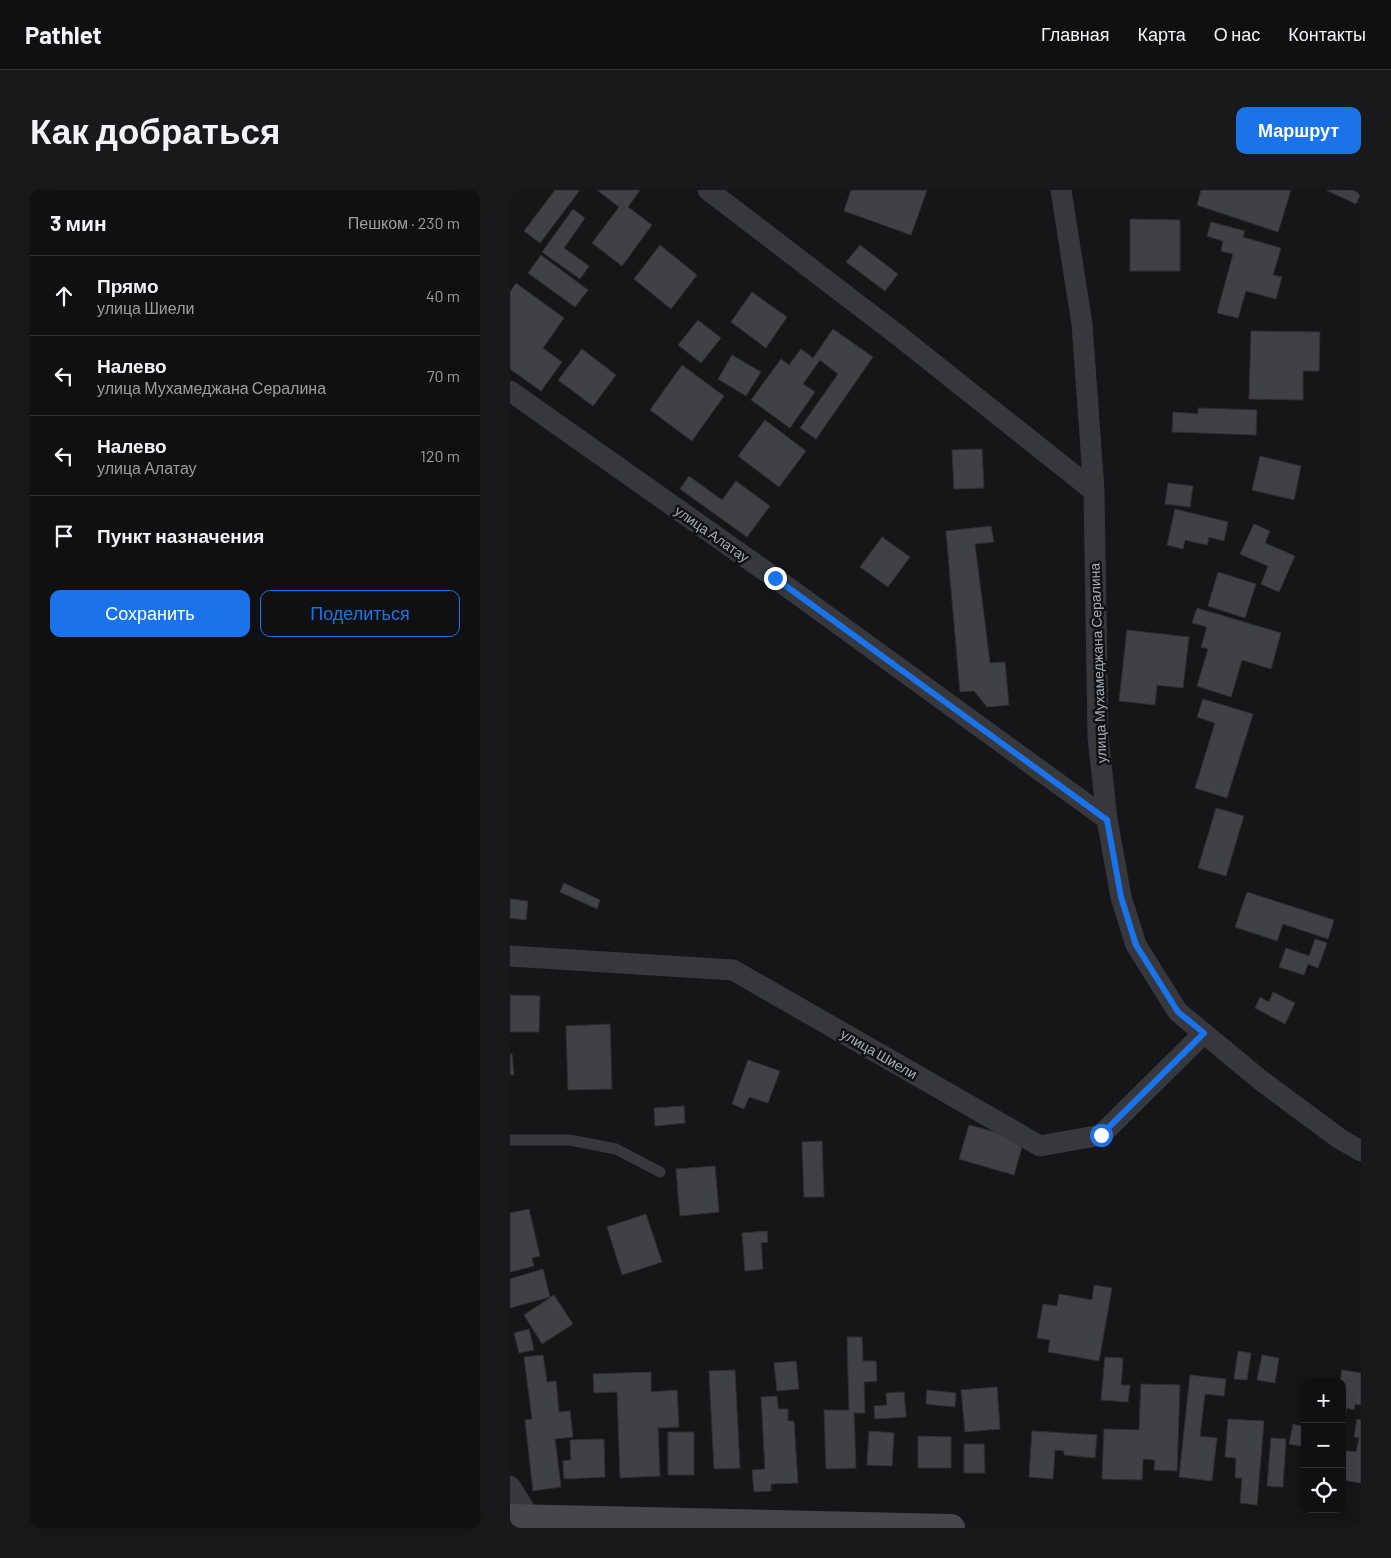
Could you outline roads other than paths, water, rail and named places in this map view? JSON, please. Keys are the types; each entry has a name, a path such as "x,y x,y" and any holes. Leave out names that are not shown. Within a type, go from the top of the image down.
{"street":[{"path":"708,190 899,336 1094,491"},
{"name":"улица Мухамеджана Сералина","path":"1060,190 1082,324 1094,491 1098,737 1107,820 1121,897 1136,945 1178,1012 1263,1082 1340,1139 1361,1151"},
{"name":"улица Алатау","path":"510,391 767,573 1107,820"},
{"name":"улица Шиели","path":"510,956 733,970 1040,1146 1101,1135 1204,1033"},
{"path":"510,1486 525,1521 951,1528"}],"lane":[{"path":"510,1140 570,1140 616,1149 660,1172"}]}
